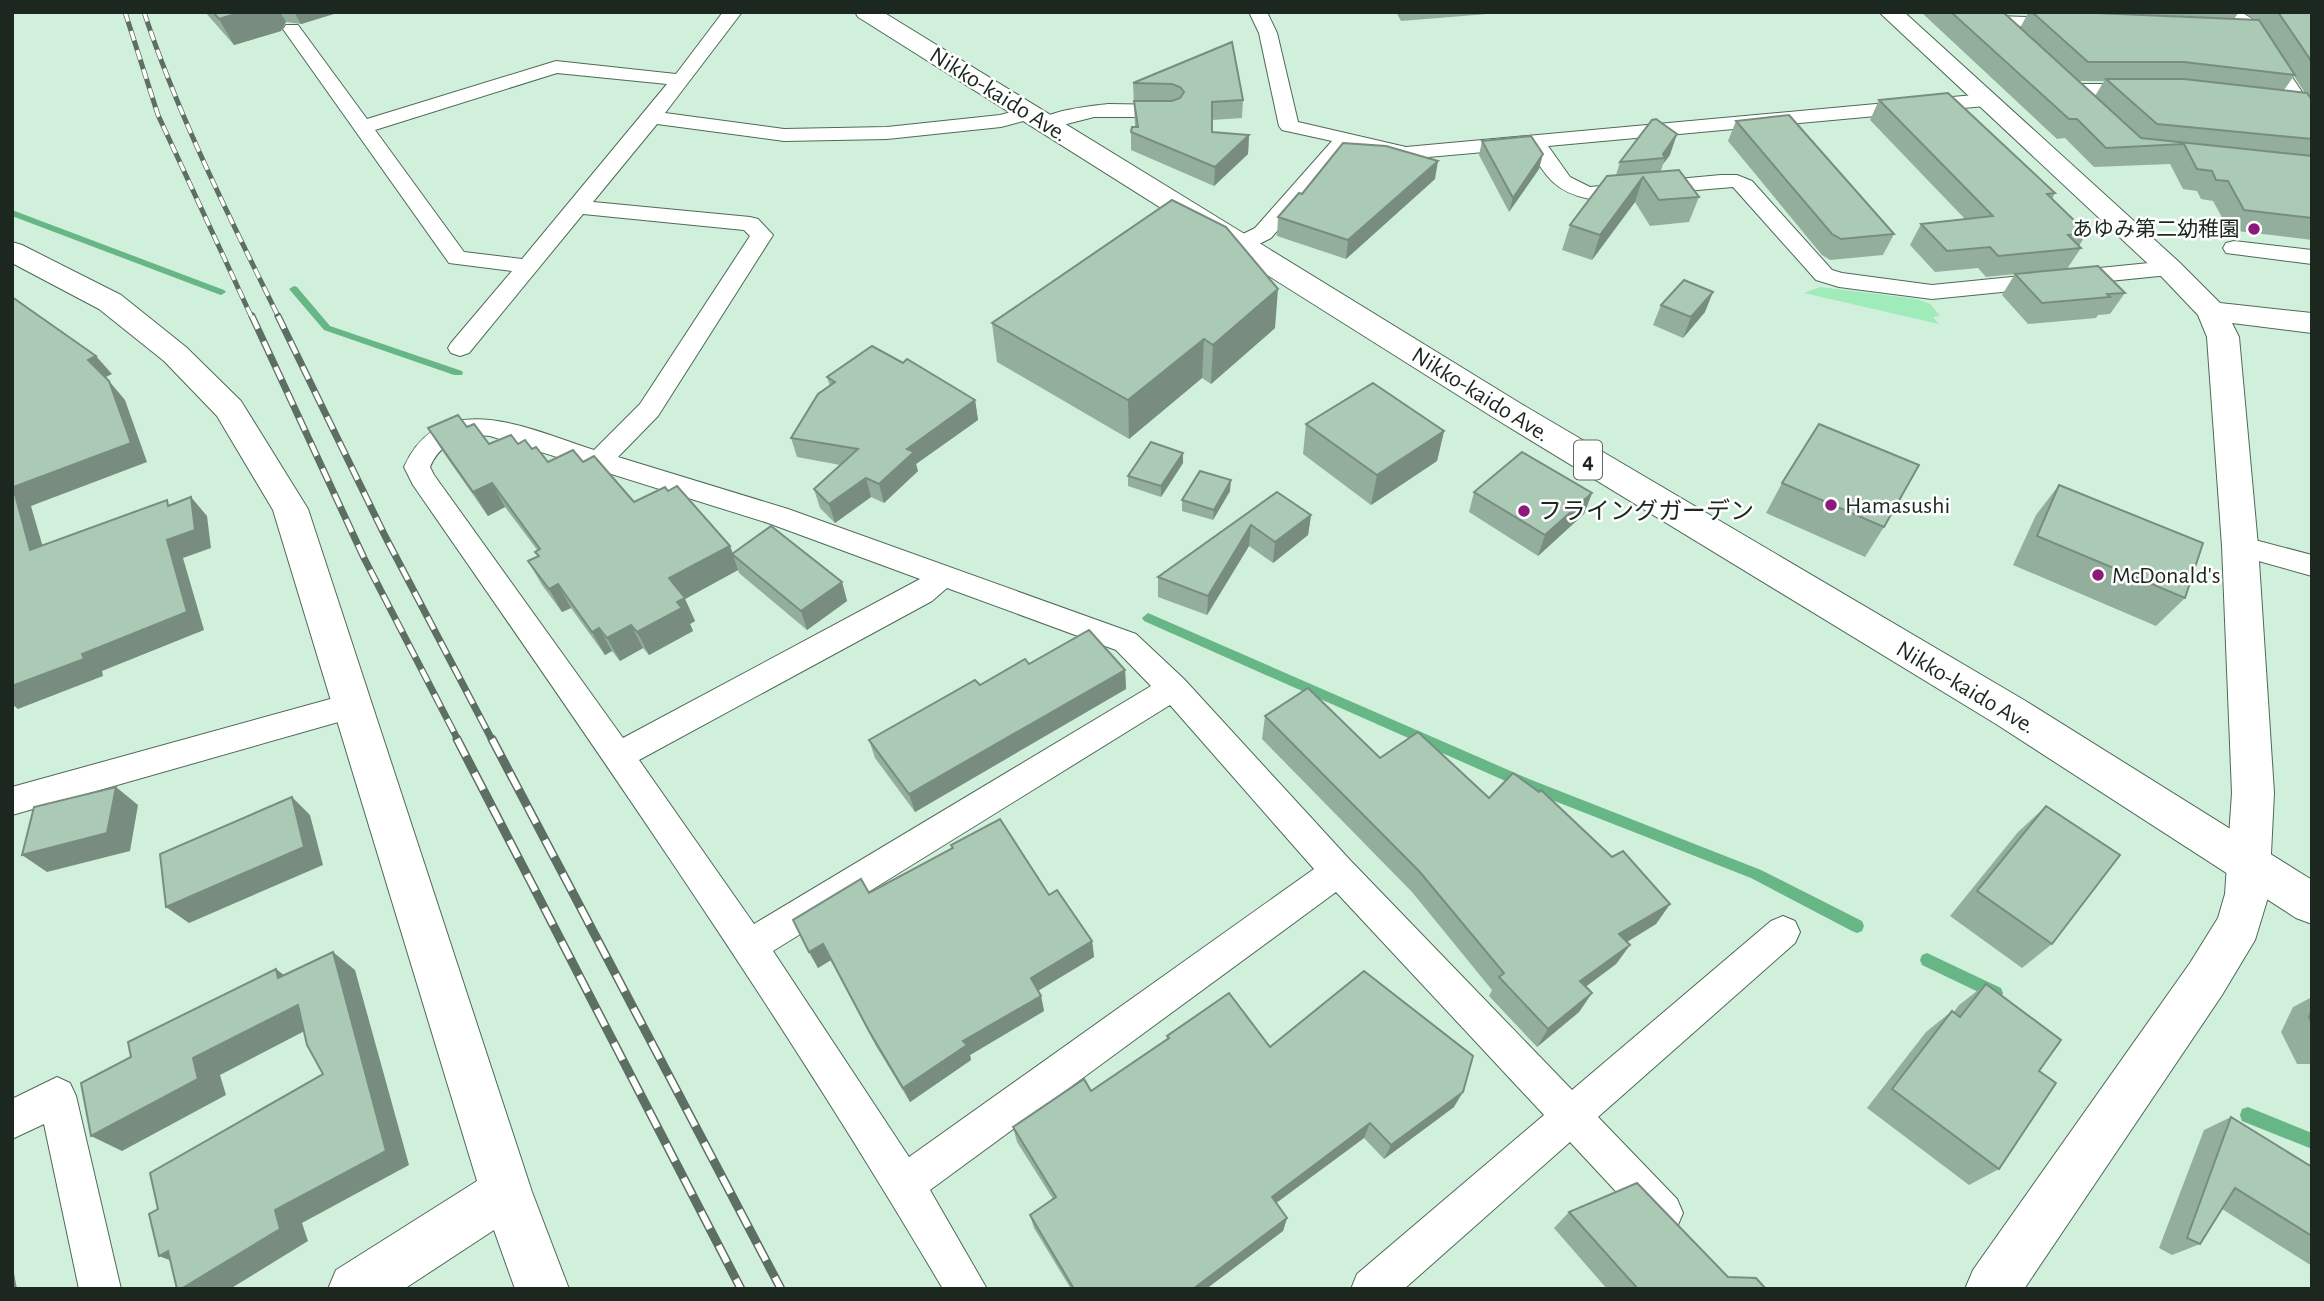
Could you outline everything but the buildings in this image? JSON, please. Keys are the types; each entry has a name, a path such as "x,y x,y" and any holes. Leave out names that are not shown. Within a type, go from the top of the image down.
{"main road":[{"name":"Nikko-kaido Ave.","path":"866,12 1522,420 2010,712 2312,904"},
{"path":"1890,12 2169,268 2211,312 2223,337 2241,546 2253,793 2247,894 2239,925 2206,979 1992,1289"},
{"path":"12,251 110,302 175,354 229,409 290,509 506,1192 542,1289"},
{"path":"2211,312 2312,323"},
{"path":"355,1289 506,1192"}],"street":[{"path":"460,348 652,117 733,12"},
{"path":"1258,12 1268,33 1289,126 1406,153 1985,100"},
{"path":"1991,16 2086,24"},
{"path":"1991,16 2024,46"},
{"path":"2227,22 2248,24 2312,122"},
{"path":"292,29 457,258 527,266"},
{"path":"363,127 556,67 681,80"},
{"path":"2052,72 2090,108"},
{"path":"2071,90 2158,90"},
{"path":"2274,102 2300,105"},
{"path":"652,117 784,135 887,133 1039,118 1099,109 1171,111"},
{"path":"1241,244 1263,233 1346,138"},
{"path":"1534,140 1562,182 1574,192 1737,181 1745,185 1824,275 1839,280 1932,292 2169,268"},
{"path":"577,207 750,224 762,235 649,410 600,460"},
{"path":"2234,248 2312,257"},
{"path":"966,1289 905,1184 749,946 417,467 421,453 454,429 471,425 491,427 778,516 1126,642 1173,688 1338,871 1689,1240"},
{"path":"2241,546 2312,566"},
{"path":"617,756 922,593 942,577"},
{"path":"749,946 1173,688"},
{"path":"12,801 352,706"},
{"path":"905,1184 1338,871"},
{"path":"1373,1289 1783,932"},
{"path":"12,1120 57,1096 100,1289"}],"green space":[{"path":"1820,287 1917,299 1930,304 1940,316 1933,317 1939,324 1804,293"}],"waterway":[{"path":"12,213 221,292"},
{"path":"294,289 327,328 458,373"},
{"path":"1148,618 1524,783 1756,874 1857,926"},
{"path":"1927,960 1996,993"},
{"path":"2248,1115 2312,1141"}],"railway":[{"path":"125,12 158,115 252,318"},
{"path":"144,12 189,129 279,318"},
{"path":"252,316 364,558 458,740"},
{"path":"278,316 385,536 492,740"},
{"path":"457,739 741,1289"},
{"path":"492,739 781,1289"}],"place":[{"name":"あゆみ第二幼稚園","path":"2254,229"},
{"name":"Hamasushi","path":"1831,505"},
{"name":"フライングガーデン","path":"1524,511"},
{"name":"McDonald's","path":"2098,575"}]}
